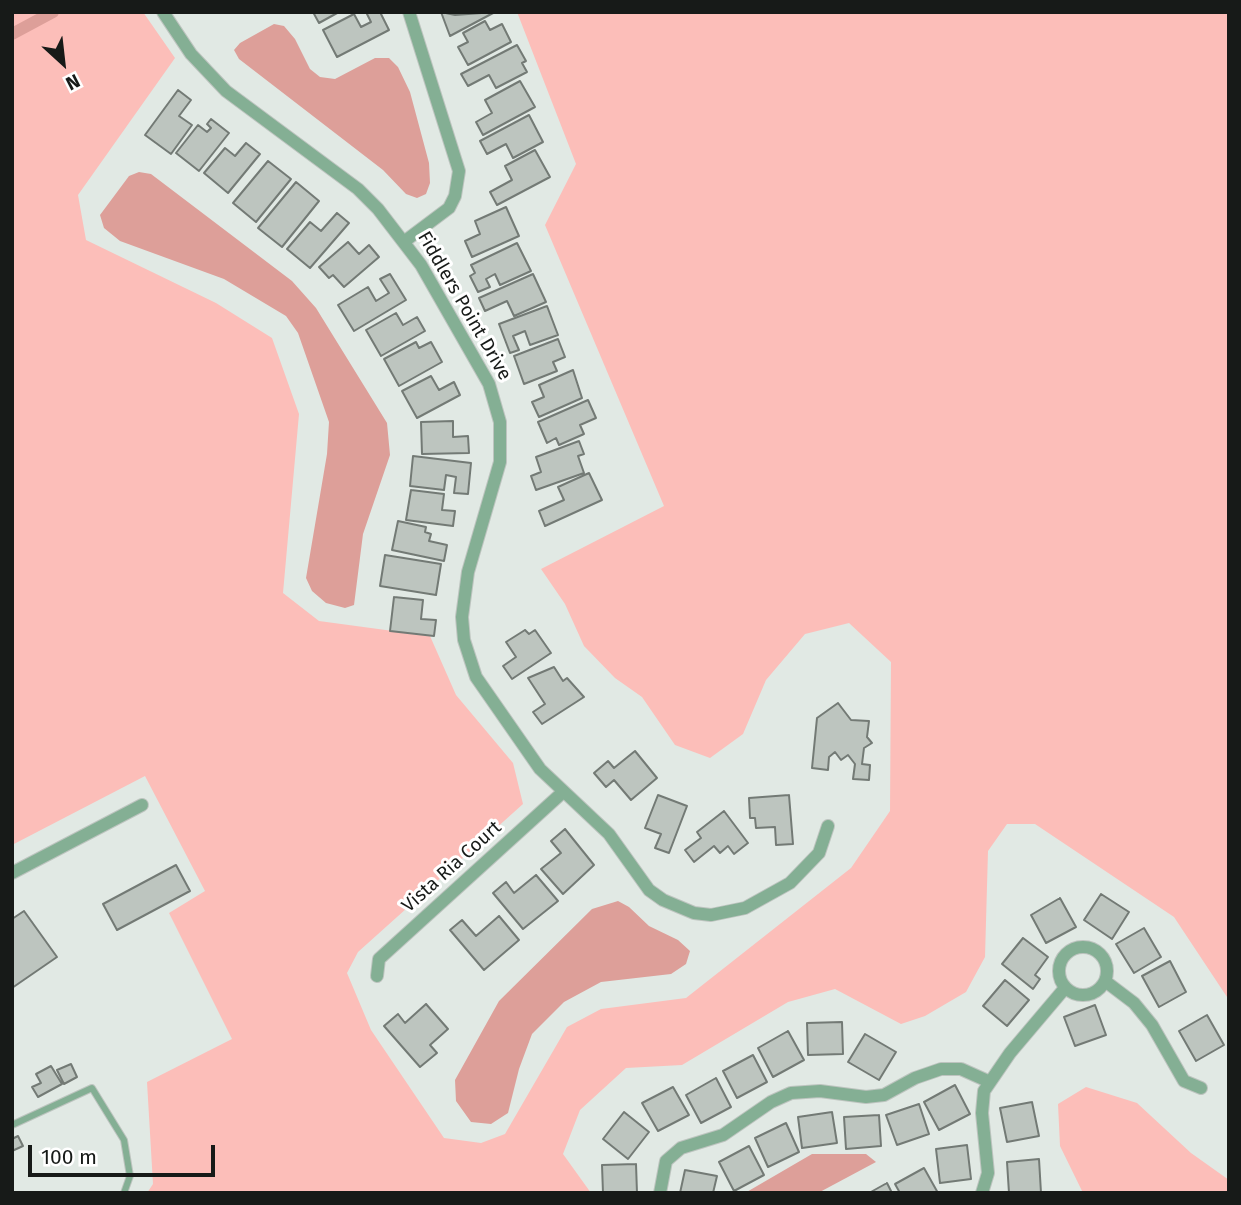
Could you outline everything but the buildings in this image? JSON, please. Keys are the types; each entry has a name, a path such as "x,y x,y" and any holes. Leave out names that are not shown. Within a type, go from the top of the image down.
{"street":[{"name":"Fiddlers Point Drive","path":"163,12 191,54 226,91 358,189 405,241 479,363 489,384 500,422 497,473 478,533 463,600 464,640 469,662 488,697 520,744 563,792 610,834 649,890 663,900 694,913 711,915 745,908 790,883 820,853 828,826"},
{"path":"405,241 449,208 458,184 459,171 410,12"},
{"name":"Vista Ria Court","path":"377,976 379,959 563,792"},
{"path":"12,873 142,805"},
{"path":"1075,948 1091,948 1098,952 1107,965 1105,981 1101,988 1087,995 1072,993 1060,982 1059,965 1062,958 1075,948"},
{"path":"1105,981 1134,1003 1153,1025 1184,1081 1201,1088"},
{"path":"982,1193 988,1173 982,1113 984,1091 1010,1053 1065,988"},
{"path":"660,1193 666,1161 681,1148 731,1131 771,1102 791,1093 820,1091 866,1097 884,1095 915,1078 941,1069 961,1069 990,1082"}],"lane":[{"path":"12,1125 92,1088 124,1140 130,1176 124,1193"}],"shaded area":[{"path":"12,12 143,12 175,58 78,195 86,240 216,303 272,338 299,414 283,593 319,621 430,636 456,695 513,763 523,804 358,952 347,973 371,1030 444,1138 481,1143 505,1134 567,1027 601,1009 686,998 851,868 890,811 891,662 849,623 805,634 766,680 743,734 710,758 675,745 642,697 615,678 584,646 565,604 541,569 664,506 545,225 576,164 517,12 1229,12 1229,1000 1174,917 1035,824 1007,824 988,851 985,957 966,992 925,1016 901,1024 835,989 788,1002 682,1065 626,1068 580,1110 563,1154 591,1193 147,1193 153,1184 147,1082 232,1039 169,913 205,891 145,776 12,845"},
{"path":"274,24 284,26 295,39 310,69 320,77 335,79 375,58 389,58 398,67 410,92 429,163 430,183 426,194 417,198 406,194 383,170 239,59 234,50 240,43"},
{"path":"139,172 151,174 292,281 316,308 387,423 390,455 363,534 354,605 345,608 326,603 312,591 306,578 327,454 329,422 298,333 286,316 224,279 120,241 104,228 100,215 129,176"},
{"path":"618,901 629,907 649,926 678,940 690,951 686,964 671,974 601,982 564,1002 532,1034 519,1069 508,1113 491,1124 471,1122 456,1101 455,1080 499,1001 592,909"},
{"path":"1086,1087 1137,1103 1191,1153 1229,1180 1229,1193 1083,1193 1060,1146 1058,1104"},
{"path":"812,1154 866,1154 876,1162 818,1193 745,1193"}],"waterway":[{"path":"12,34 53,12"}]}
